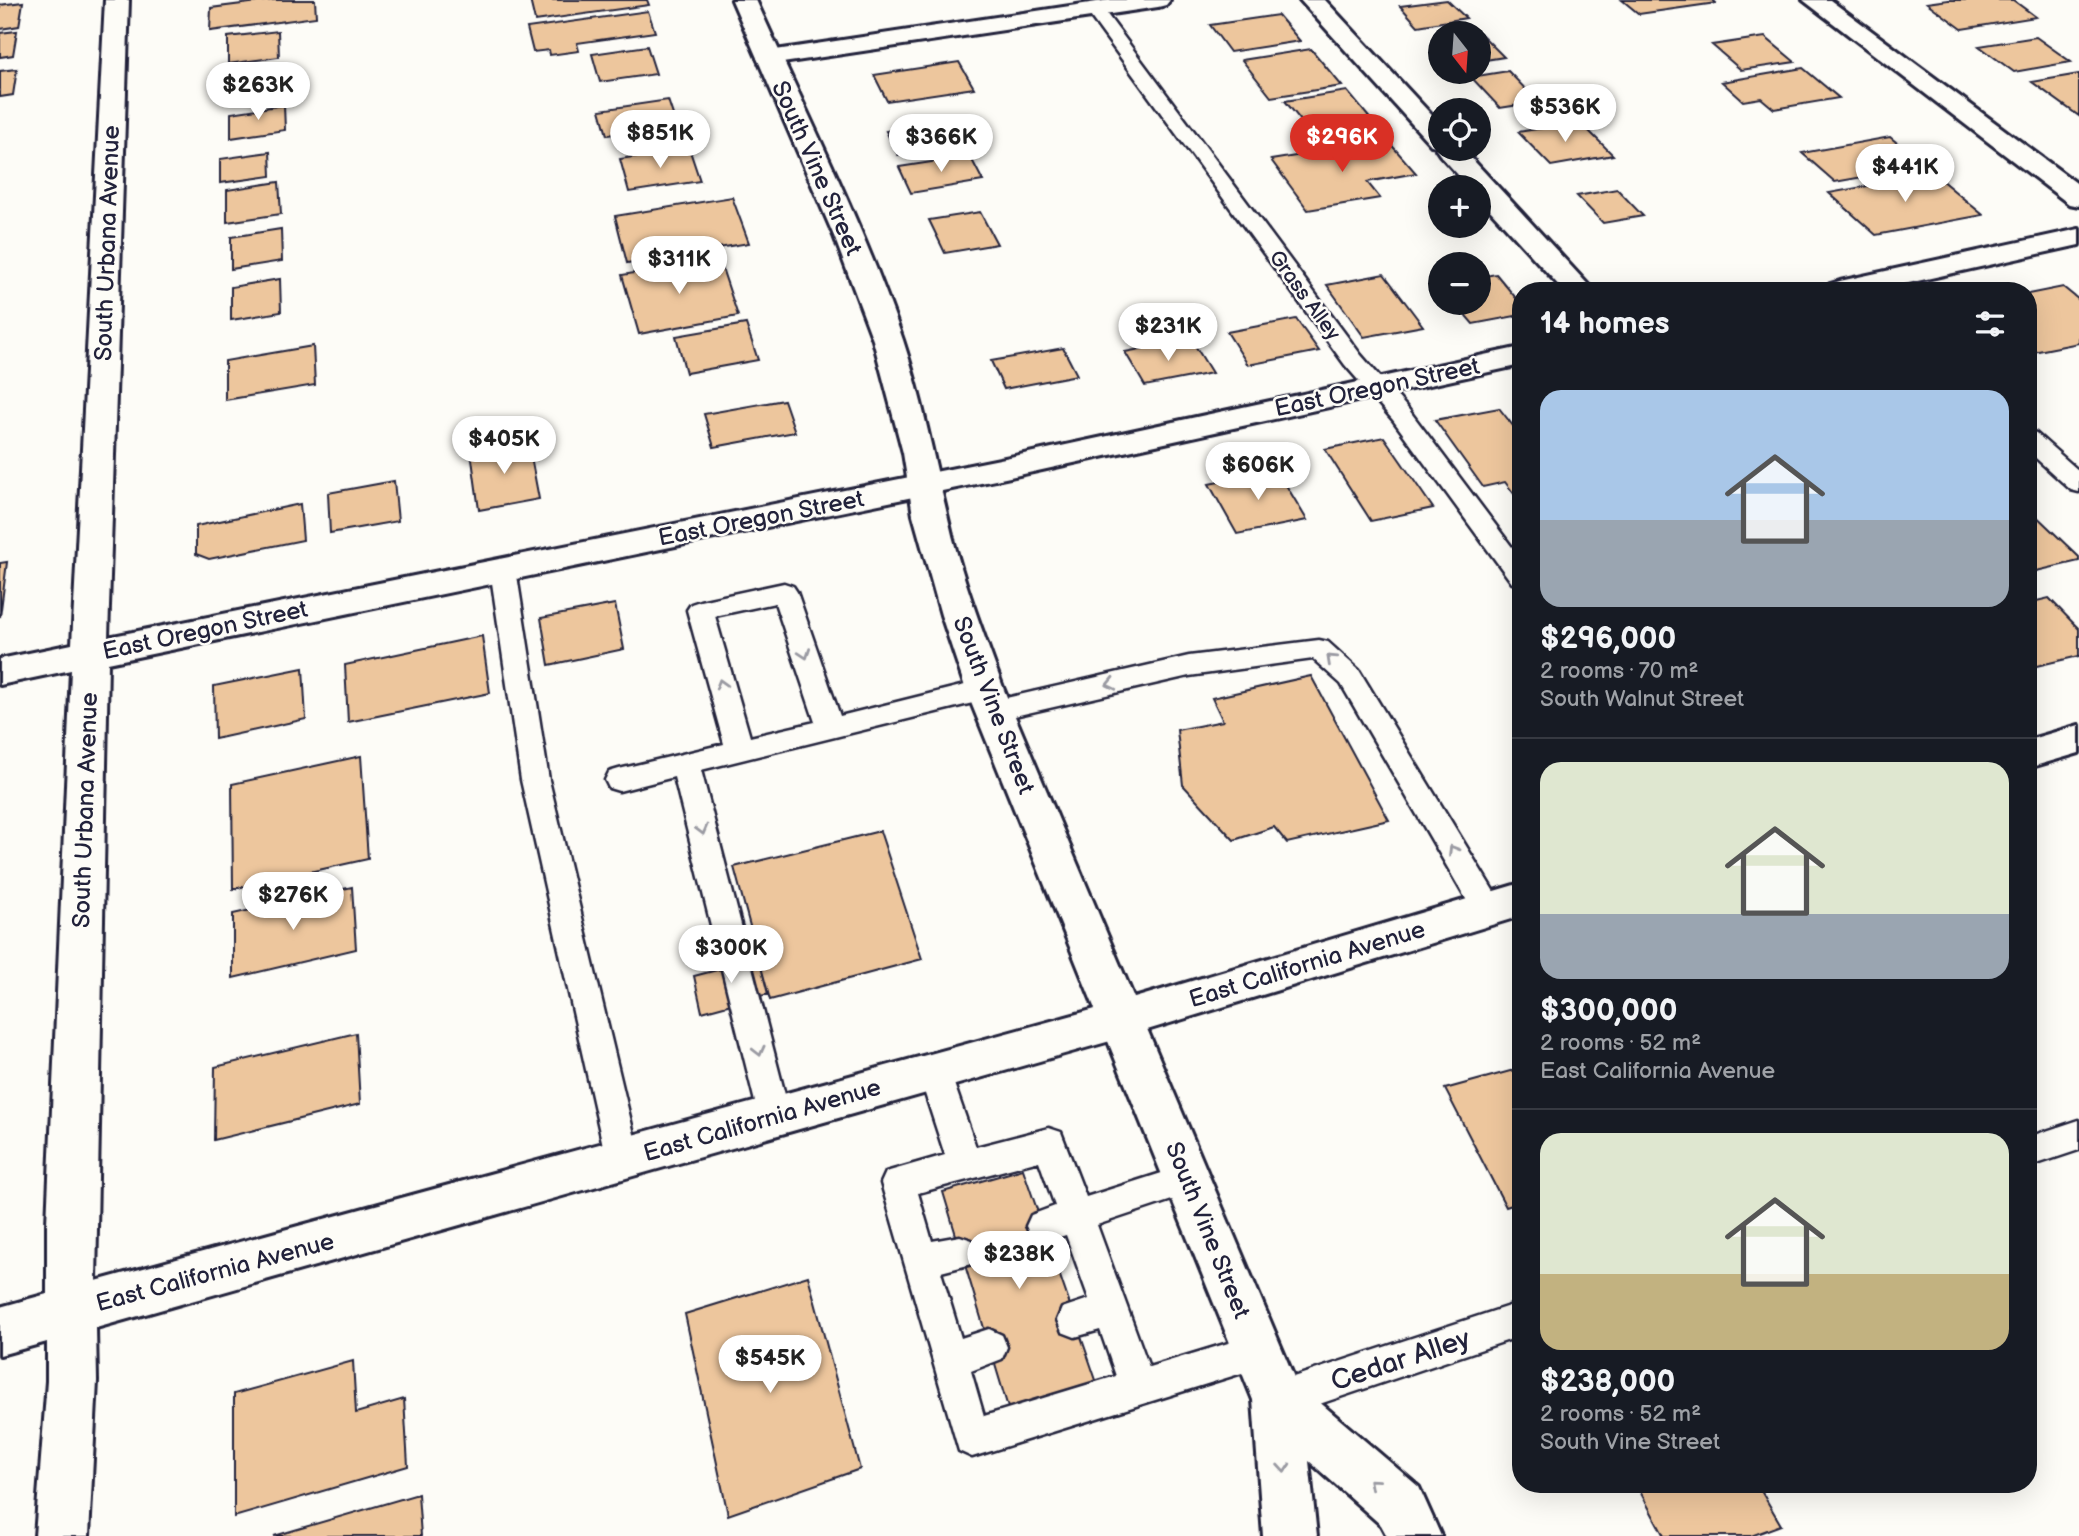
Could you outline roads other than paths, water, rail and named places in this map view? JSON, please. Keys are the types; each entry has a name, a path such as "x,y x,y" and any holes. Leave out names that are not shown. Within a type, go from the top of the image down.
{"street":[{"name":"South Urbana Avenue","path":"62,1536 72,1381 71,1224 90,654 117,0"},
{"name":"South Vine Street","path":"744,0 848,236 888,341 959,615 989,701 1278,1400 1290,1536"},
{"path":"769,58 1158,0"},
{"path":"1312,0 1428,126"},
{"path":"1815,0 2079,198"},
{"path":"1460,161 1572,282"},
{"path":"1883,282 2079,237"},
{"name":"East Oregon Street","path":"0,673 1194,428 1377,384 1512,358"},
{"path":"2037,751 2079,739"},
{"name":"East California Avenue","path":"0,1331 1121,1020 1504,904"},
{"name":"South Vine Street","path":"1278,1400 1400,1506 1414,1536"}],"lane":[{"name":"Grass Alley","path":"1094,9 1353,360 1377,384 1512,565"},
{"path":"2037,446 2079,484"},
{"path":"2037,468 2056,463"},
{"path":"503,569 535,779 623,1159"},
{"path":"740,750 700,610 784,592 830,727"},
{"path":"619,780 830,727 1189,666 1319,649 1350,677 1504,904"},
{"path":"685,764 775,1118"},
{"path":"934,1072 965,1165"},
{"path":"2037,1149 2079,1135"},
{"path":"1138,1386 1110,1310 1059,1221 1049,1143 898,1183 972,1438 1258,1352"},
{"path":"1059,1221 1187,1180"},
{"path":"920,1260 960,1252"},
{"path":"1075,1320 1110,1310"},
{"name":"Cedar Alley","path":"1278,1400 1512,1322"},
{"path":"949,1360 989,1347"}]}
